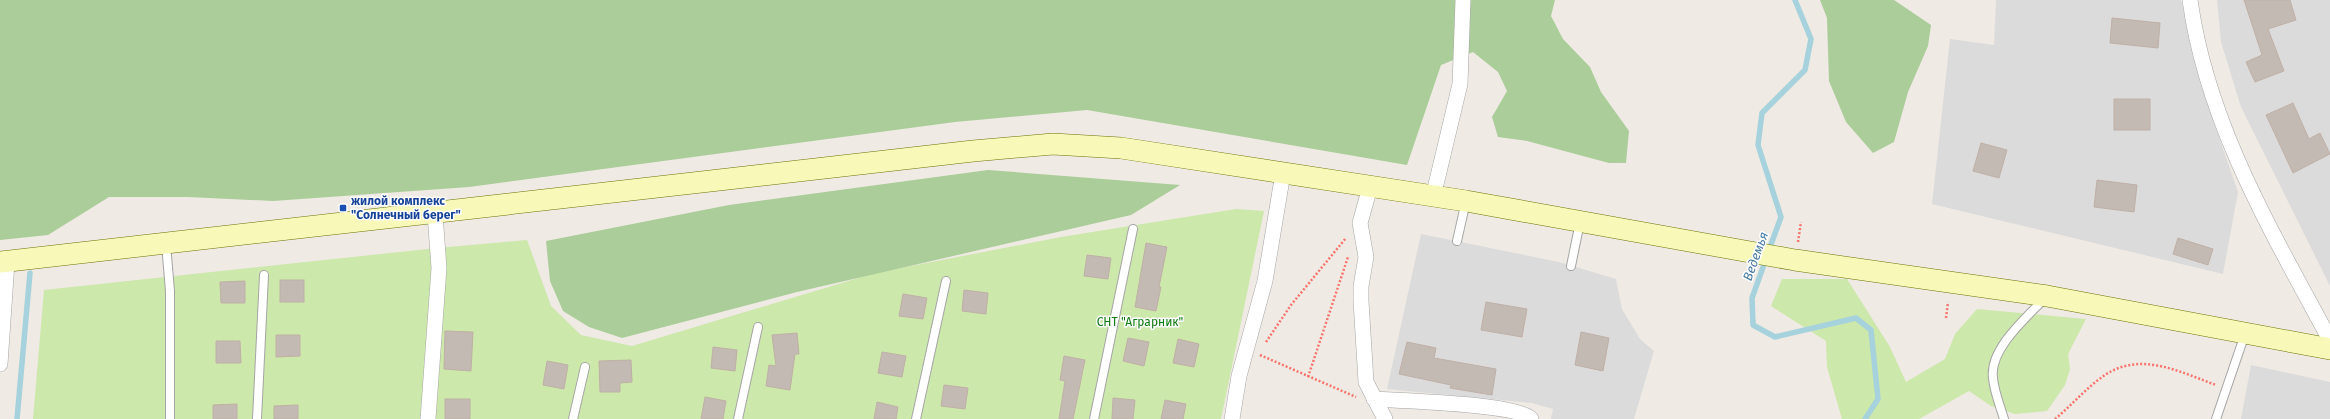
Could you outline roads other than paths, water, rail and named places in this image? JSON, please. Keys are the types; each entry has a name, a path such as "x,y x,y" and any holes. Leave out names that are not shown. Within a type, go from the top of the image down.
{"main road":[{"path":"4,262 435,214 973,150 1053,144 1104,145 1466,201 1795,260 2047,296 2330,348"}],"street":[{"path":"1433,196 1460,84 1463,0"},
{"path":"2190,0 2203,71 2221,121 2245,178 2330,340"},
{"path":"1232,419 1239,376 1265,281 1283,173"},
{"path":"1370,187 1360,223 1366,257 1361,294 1366,382 1385,419"},
{"path":"428,419 439,268 435,214"},
{"path":"0,364 4,262"},
{"path":"1374,399 1480,406 1520,412 1531,419"}],"lane":[{"path":"1457,241 1466,201"},
{"path":"1571,266 1580,222"},
{"path":"1094,419 1133,229"},
{"path":"166,243 170,290 170,419"},
{"path":"257,419 264,275"},
{"path":"916,419 946,281"},
{"path":"2004,419 1993,378 1993,366 2004,342 2047,296"},
{"path":"738,419 758,328"},
{"path":"2216,419 2228,389 2245,333"},
{"path":"573,419 585,367"}],"waterway":[{"name":"Ведемья","path":"1769,250 1781,217 1758,145 1762,113 1805,70 1811,39 1795,0"},
{"name":"Ведемья","path":"1766,259 1752,298 1753,325 1775,337 1856,318 1871,330 1878,399 1865,419"},
{"path":"17,419 30,273"}],"place":[{"name":"жилой комплекс \"Солнечный берег\"","path":"343,208"}],"park label":[{"name":"СНТ \"Аграрник\"","path":"1140,322"}]}
